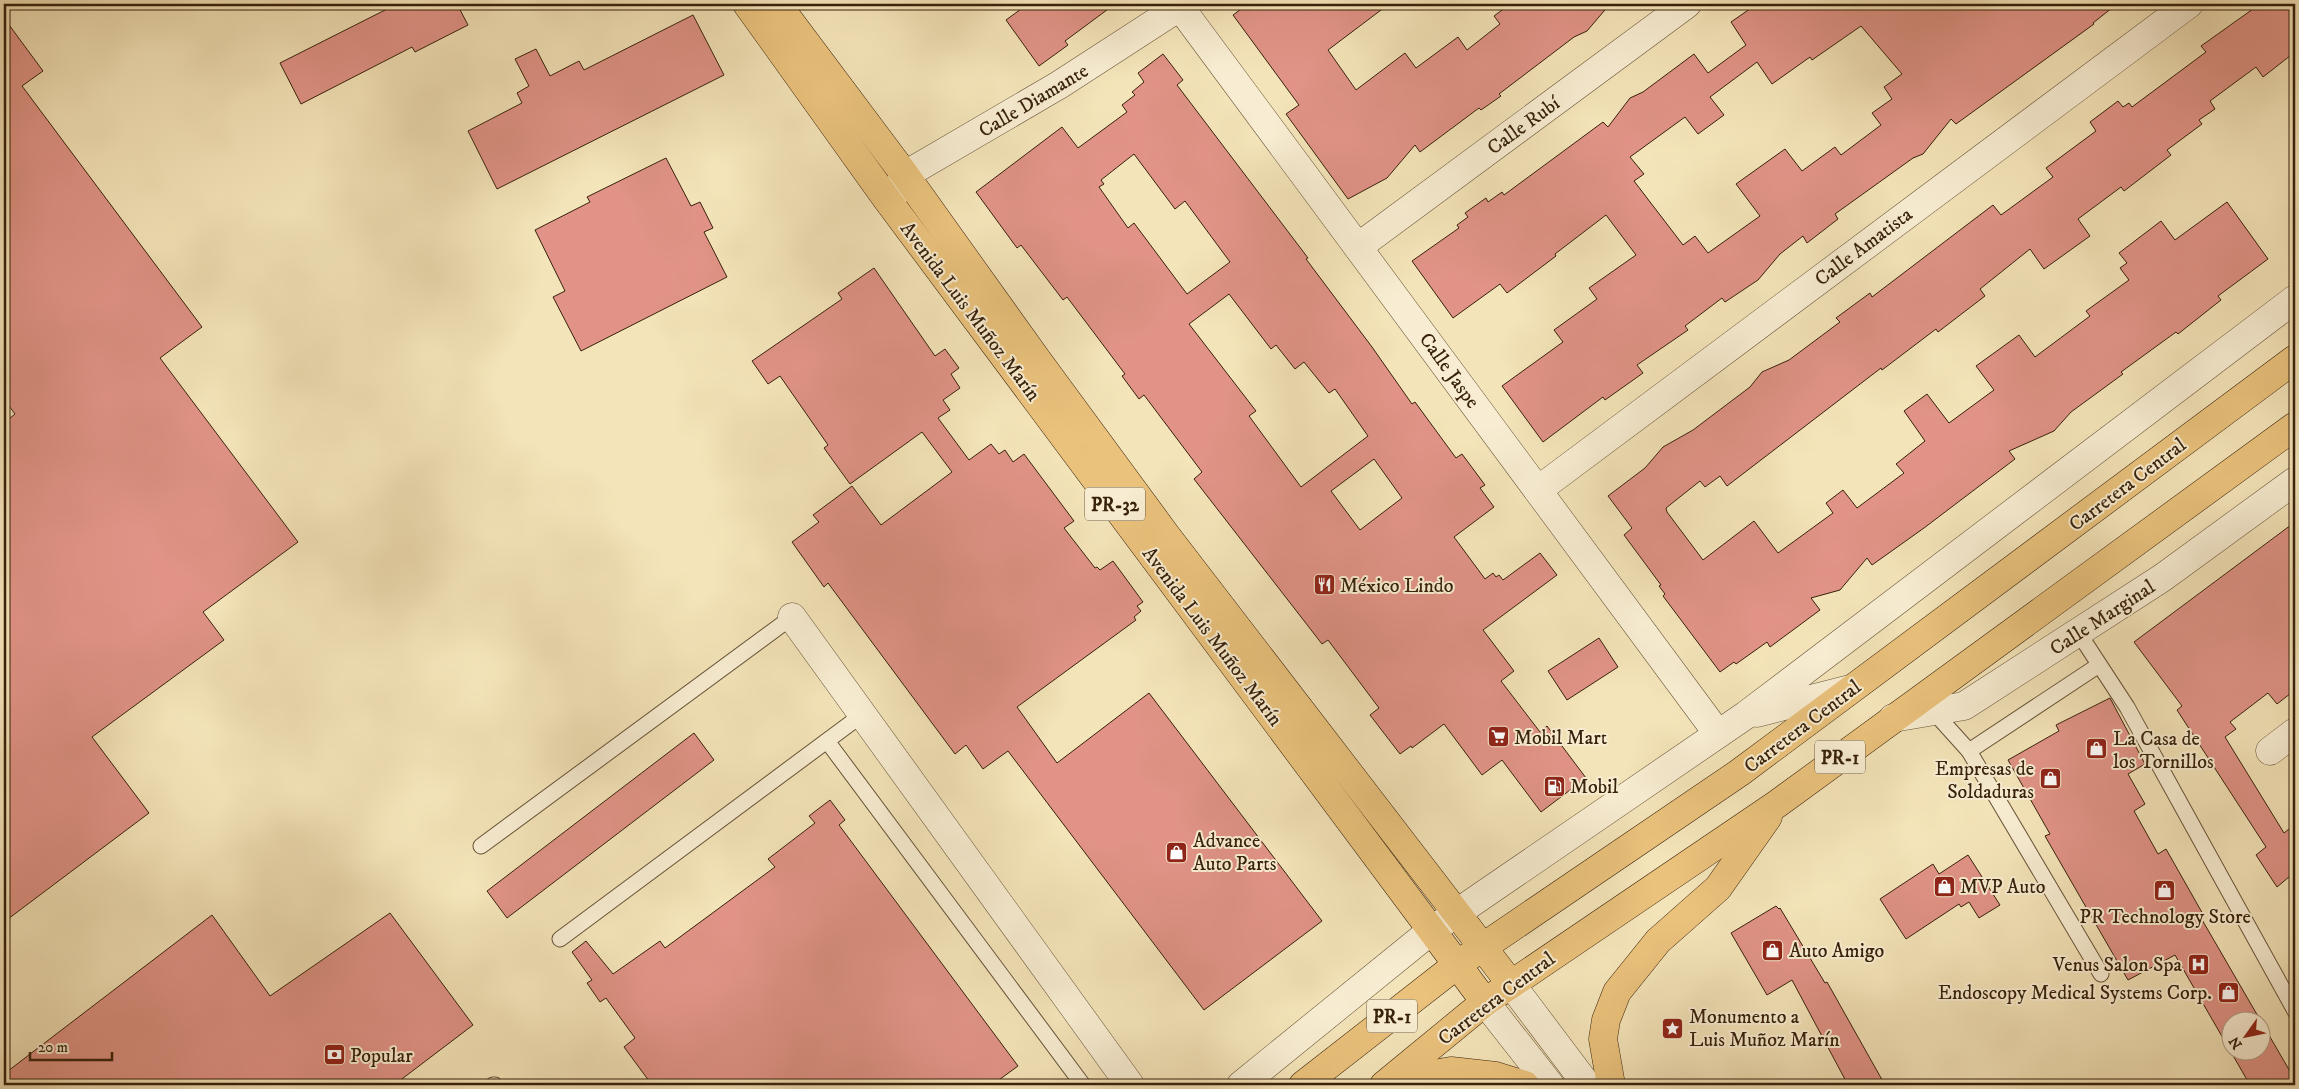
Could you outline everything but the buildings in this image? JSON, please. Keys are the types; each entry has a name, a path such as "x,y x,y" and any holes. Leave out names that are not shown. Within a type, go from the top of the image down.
{"main road":[{"name":"Avenida Luis Muñoz Marín","path":"747,4 890,202 1485,1002"},
{"name":"Avenida Luis Muñoz Marín","path":"777,4 905,175 1166,535 1510,984"},
{"name":"Carretera Central","path":"1303,1085 1458,964 1739,774 1850,689 2295,359"},
{"name":"Carretera Central","path":"1386,1084 1485,1002 1777,804 2295,426"},
{"path":"1610,1085 1604,1039 1606,1020 1617,992 1658,941 1718,888 1777,804"},
{"path":"1386,1084 1450,1071 1496,1076 1525,1085"}],"street":[{"name":"Calle Rubí","path":"1358,247 1687,4"},
{"name":"Calle Amatista","path":"1538,490 2189,4"},
{"name":"Calle Diamante","path":"905,175 1059,85 1182,5"},
{"name":"Calle Jaspe","path":"1182,5 1358,247 1718,734"},
{"path":"890,202 905,175"},
{"path":"1240,1085 1432,930 1746,715 2295,299"},
{"name":"Calle Marginal","path":"1893,718 1964,706 2162,578 2295,481"},
{"path":"792,616 863,714 1120,1082"},
{"path":"1746,715 1850,689"},
{"path":"2270,751 2295,732"},
{"path":"1510,984 1587,1085"},
{"path":"1485,1002 1550,1085"}],"lane":[{"path":"481,846 792,616"},
{"path":"2078,632 2127,707 2295,1011"},
{"path":"1969,751 2100,665"},
{"path":"1933,711 1969,751 2101,974"},
{"path":"560,940 863,714"},
{"path":"827,740 1083,1085"}],"place":[{"name":"México Lindo","path":"1324,585"},
{"name":"Mobil Mart","path":"1498,737"},
{"name":"La Casa de los Tornillos","path":"2097,749"},
{"name":"Empresas de Soldaduras","path":"2050,779"},
{"name":"Mobil","path":"1554,786"},
{"name":"Advance Auto Parts","path":"1177,852"},
{"name":"MVP Auto","path":"1944,886"},
{"name":"PR Technology Store","path":"2165,890"},
{"name":"Auto Amigo","path":"1773,950"},
{"name":"Venus Salon Spa","path":"2198,964"},
{"name":"Endoscopy Medical Systems Corp.","path":"2228,992"},
{"name":"Monumento a Luis Muñoz Marín","path":"1673,1028"},
{"name":"Popular","path":"334,1055"}]}
